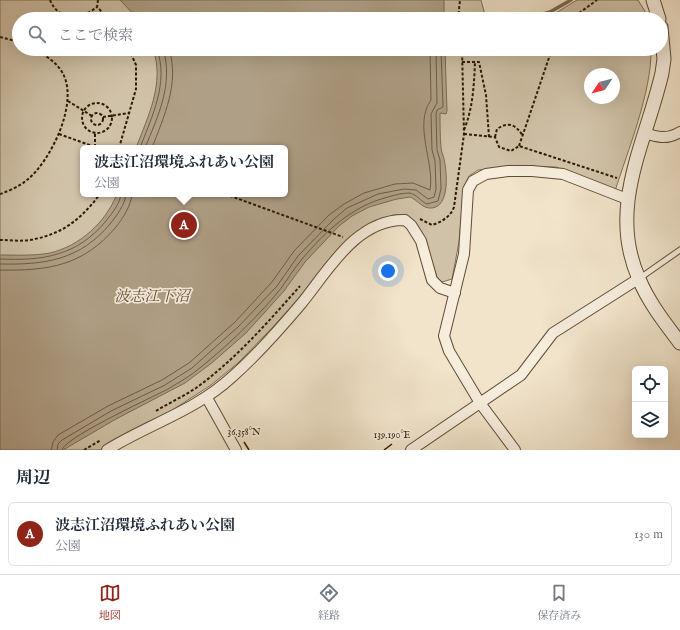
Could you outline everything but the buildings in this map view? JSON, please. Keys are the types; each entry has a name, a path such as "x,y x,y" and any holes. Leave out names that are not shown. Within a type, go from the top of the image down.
{"street":[{"path":"654,0 657,12"},
{"path":"664,56 662,73 644,132 627,199 628,230 630,252 638,279 656,311 680,343"},
{"path":"644,132 660,138 671,136 680,132"},
{"path":"515,450 480,403 449,351 444,336 464,254 468,190 473,181 478,177 508,171 532,171 563,174 627,199"},
{"path":"109,450 207,398 233,377 274,335 346,249 365,232 376,226 393,220 405,220 411,225 421,241 432,280 440,288 455,293"},
{"path":"411,450 521,375 552,333 638,279"},
{"path":"207,398 236,450"}],"lane":[{"path":"638,279 680,250"}],"path":[{"path":"50,0 52,5 59,12"},
{"path":"91,12 97,7 98,0"},
{"path":"459,12 460,0"},
{"path":"581,12 597,0"},
{"path":"97,7 102,12"},
{"path":"0,37 12,40"},
{"path":"0,194 27,180 45,161 59,134 68,101 68,92 63,73 47,56"},
{"path":"120,145 136,89 136,65 132,56"},
{"path":"523,136 518,128 511,124 503,125 497,129 495,137 499,147 504,150 511,151 519,146 523,136 550,56"},
{"path":"462,62 479,62 486,95 489,136"},
{"path":"475,62 474,90 469,117 464,133 495,137"},
{"path":"68,101 83,112 92,116"},
{"path":"99,103 108,108 112,116 108,129 96,134 87,130 84,126 82,116 83,112 90,105 99,103"},
{"path":"92,116 98,113 102,117 129,113"},
{"path":"92,116 92,121 96,124 102,122 102,117"},
{"path":"59,134 90,145"},
{"path":"96,134 96,145"},
{"path":"519,146 617,178"},
{"path":"0,240 34,240 62,230 79,220 98,197"},
{"path":"233,197 344,238"},
{"path":"84,450 88,447"}],"shaded area":[{"path":"0,0 481,0 484,12 12,12 12,56 651,56 648,83 643,102 615,191 556,167 518,166 478,170 469,176 464,187 459,242 452,279 442,282 437,277 423,236 413,222 405,215 393,215 375,222 363,228 333,255 299,298 238,363 211,385 174,409 100,450 0,450"},
{"path":"577,0 638,0 645,12 557,12"}],"water":[{"path":"120,0 444,0 444,12 131,12"},
{"name":"波志江下沼","path":"155,56 445,56 447,111 446,114 440,113 441,148 446,172 446,188 442,201 438,206 429,208 423,206 410,197 397,199 369,207 352,216 339,226 305,262 284,291 246,333 213,362 185,383 116,419 63,450 0,450 0,255 44,254 61,250 72,245 99,223 116,197 288,197 288,145 137,145 154,99 157,74"}],"waterway":[{"path":"550,12 571,0"}],"place":[{"name":"波志江沼環境ふれあい公園","path":"184,225"}]}
